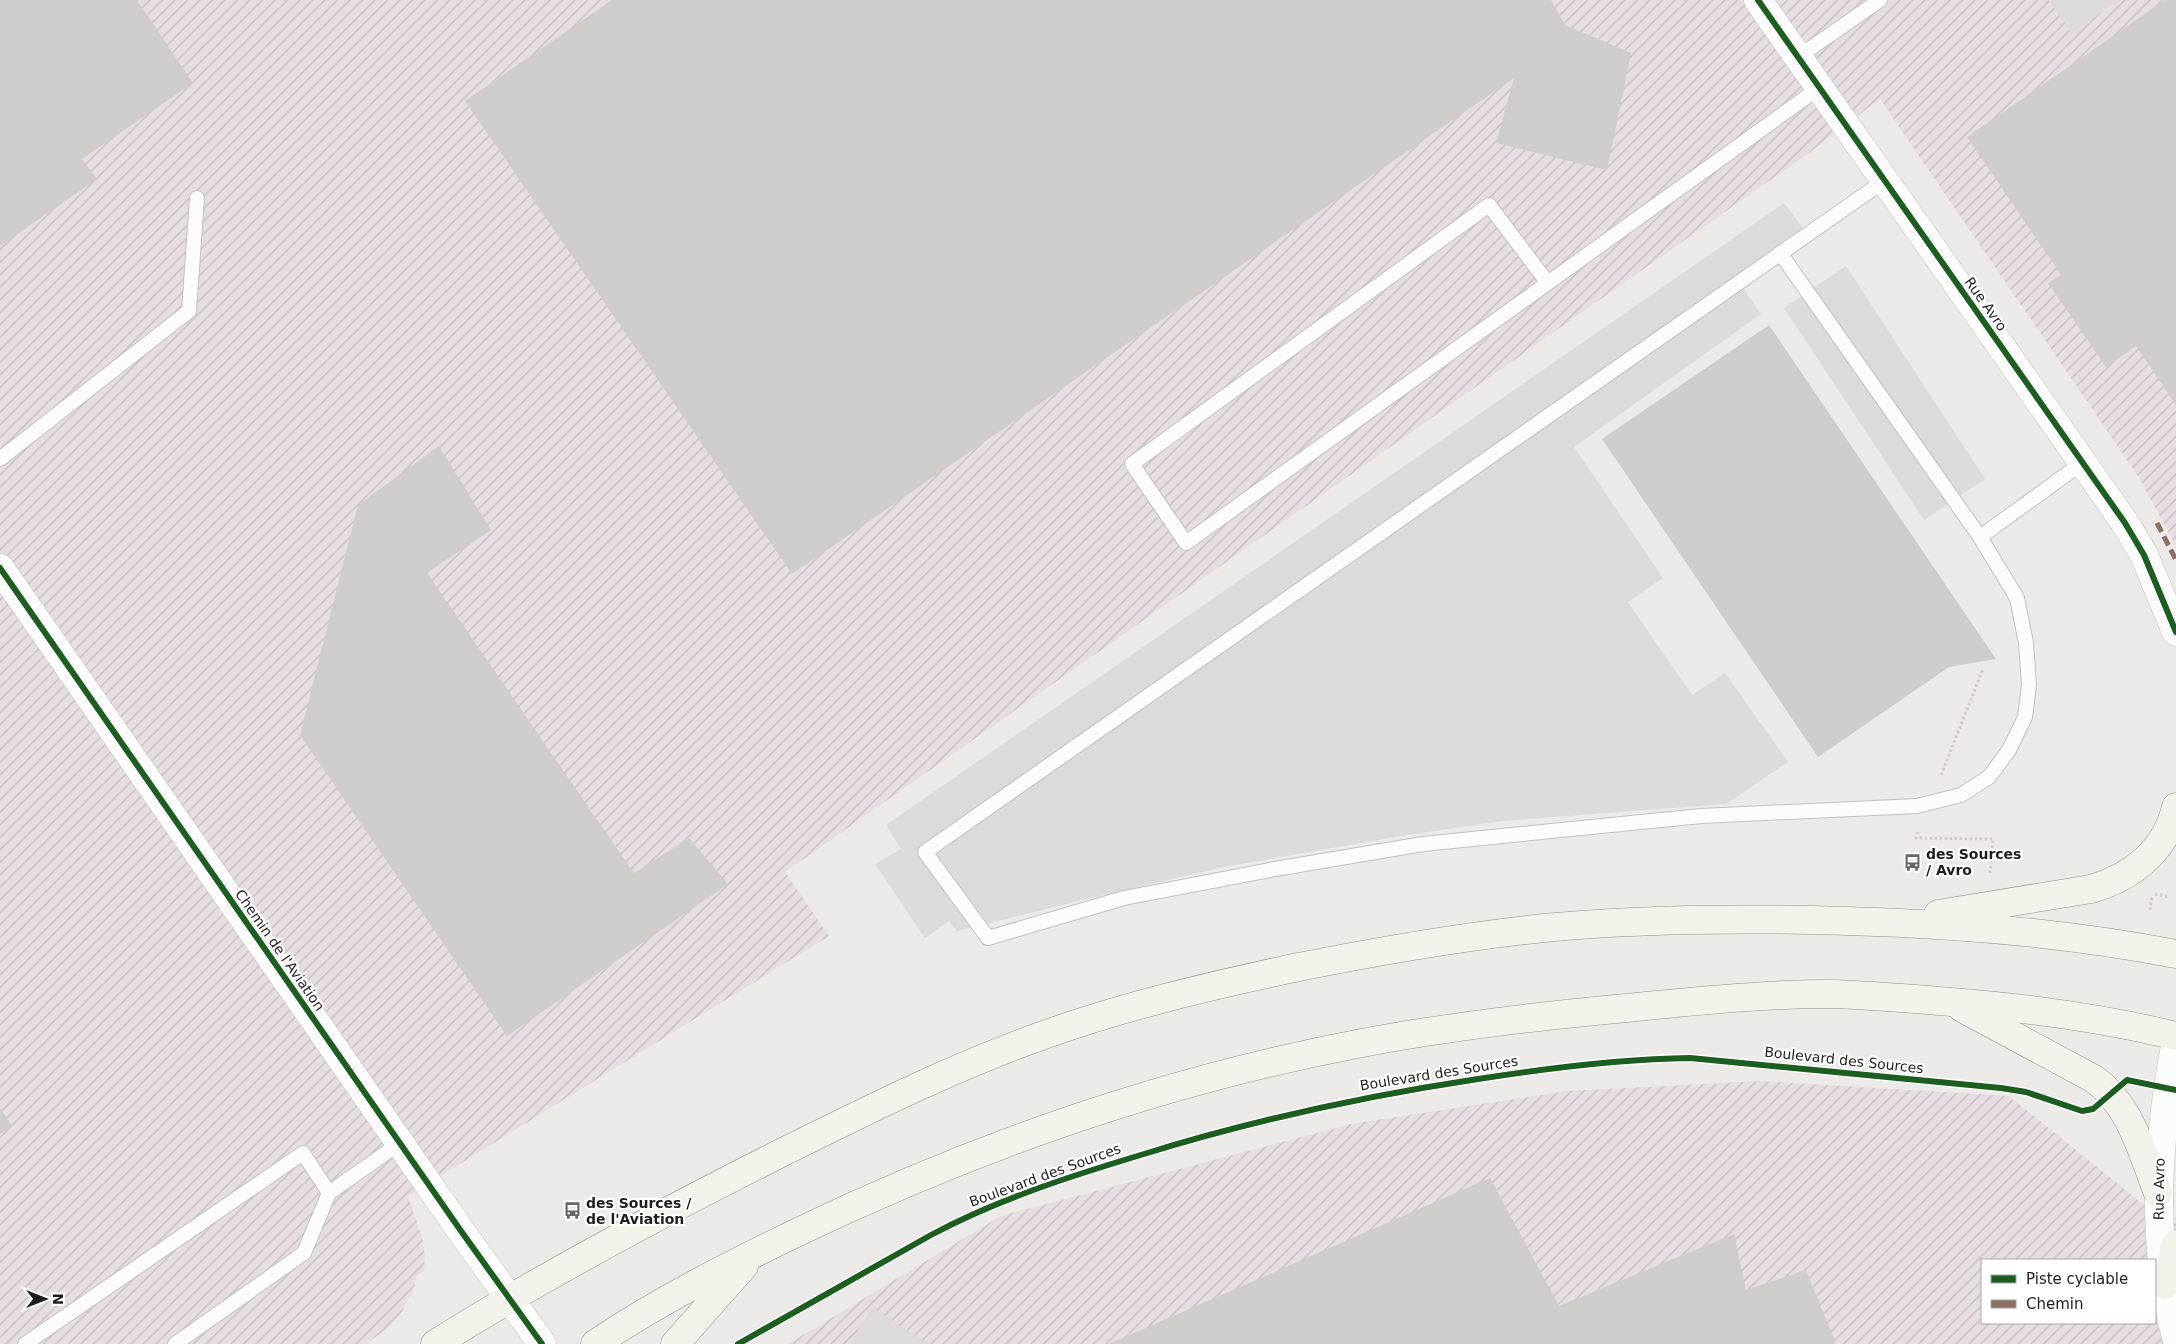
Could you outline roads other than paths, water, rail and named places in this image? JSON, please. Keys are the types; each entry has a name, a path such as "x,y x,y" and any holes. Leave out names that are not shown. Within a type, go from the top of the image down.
{"main road":[{"path":"1890,922 2092,889 2108,884 2136,869 2150,856 2166,834 2176,806"},
{"path":"435,1344 686,1202 936,1078 1047,1034 1196,990 1380,951 1543,928 1719,920 1890,922 2000,929 2126,945 2176,954"},
{"path":"594,1344 632,1319 754,1253 891,1190 1027,1135 1142,1097 1315,1053 1412,1034 1478,1024 1685,1002 1762,996 1832,994 2022,1008 2132,1025 2176,1036"},
{"path":"1952,1002 2094,1079 2107,1088 2124,1110 2158,1193"},
{"path":"2165,1285 2176,1244"},
{"path":"675,1344 754,1253"}],"street":[{"name":"Rue Avro","path":"1758,0 2124,523 2144,555 2176,632"},
{"name":"Chemin de l'Aviation","path":"0,568 542,1344"},
{"name":"Rue Avro","path":"2176,1040 2162,1127 2158,1193 2159,1231 2165,1285 2176,1337"}],"lane":[{"path":"1798,57 1880,0"},
{"path":"1548,282 1489,205 1132,464 1186,543 1819,88"},
{"path":"1780,253 1980,537 2017,598 2026,644 2029,685 2025,717 2009,750 1989,777 1961,795 1917,806 1701,816 1423,844 1275,869 1124,898 988,938 924,852 1780,253 1884,181"},
{"path":"0,459 189,311 196,198"},
{"path":"1980,537 2082,463"},
{"path":"175,1344 304,1253 329,1193 400,1143"},
{"path":"25,1344 303,1153 329,1193"}],"place":[{"name":"des Sources / Avro","path":"1912,862"},
{"name":"des Sources / de l'Aviation","path":"572,1211"}]}
